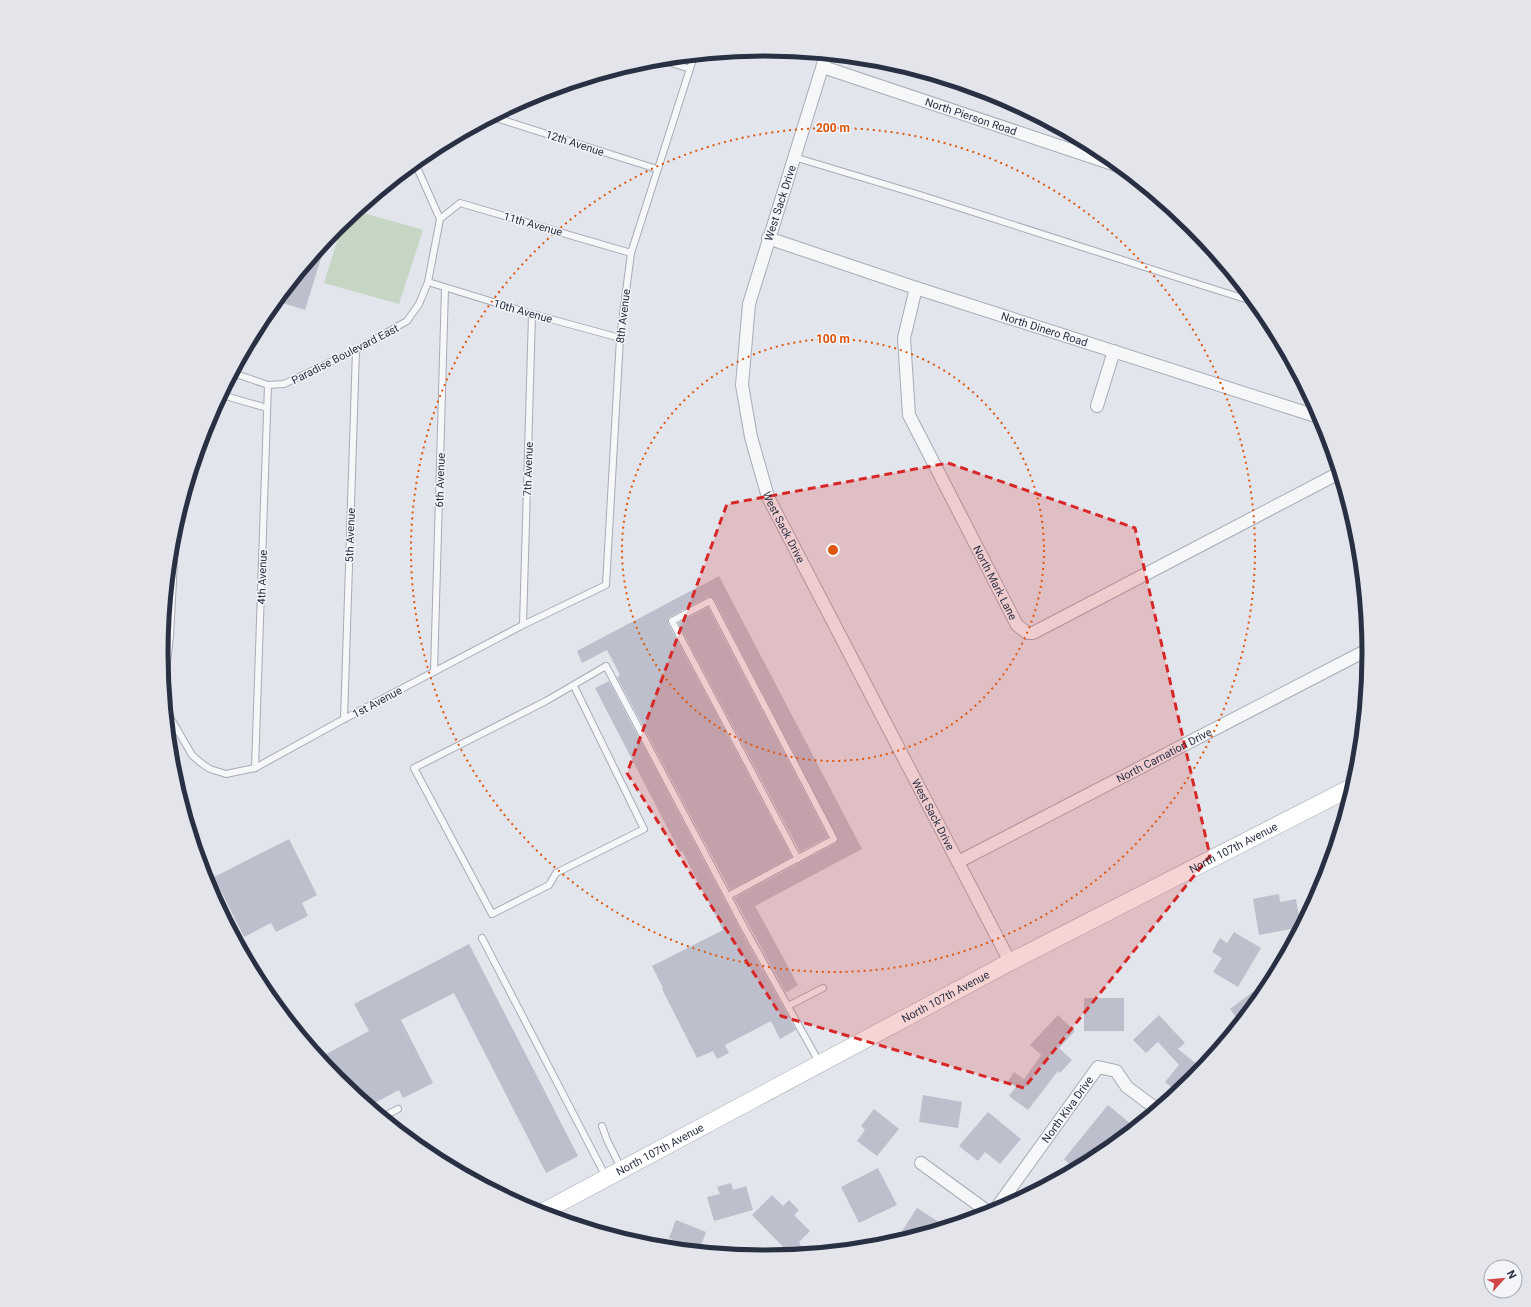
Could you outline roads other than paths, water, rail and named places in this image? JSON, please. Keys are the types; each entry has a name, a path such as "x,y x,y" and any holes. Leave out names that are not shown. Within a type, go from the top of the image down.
{"main road":[{"name":"North 107th Avenue","path":"548,1210 606,1177 1010,962 1347,789"}],"street":[{"name":"West Sack Drive","path":"825,59 768,238 749,304 742,385 751,437 768,496 1010,962"},
{"name":"North Pierson Road","path":"823,67 1102,160"},
{"name":"North Dinero Road","path":"768,238 916,288 1313,415"},
{"name":"North Mark Lane","path":"916,288 904,338 909,415 1017,625 1027,633 1033,633 1335,475"},
{"path":"1098,406 1114,351"},
{"name":"North Carnation Drive","path":"958,862 1363,653"},
{"name":"North Kiva Drive","path":"998,1204 1098,1067 1116,1071 1127,1087 1154,1107"},
{"name":"North Kiva Drive","path":"921,1163 985,1209"}],"lane":[{"name":"8th Avenue","path":"606,586 620,338 631,253 693,61"},
{"path":"671,64 690,69"},
{"name":"12th Avenue","path":"499,119 658,169"},
{"path":"794,157 920,195 1246,299"},
{"path":"418,168 440,219"},
{"name":"11th Avenue","path":"440,219 460,203 631,253"},
{"name":"Paradise Boulevard East","path":"238,375 268,385 284,384 356,350 407,321 419,304 428,282 440,219"},
{"name":"10th Avenue","path":"428,282 532,314 620,338"},
{"name":"6th Avenue","path":"434,672 445,288"},
{"name":"7th Avenue","path":"523,625 532,314"},
{"name":"5th Avenue","path":"344,719 356,350"},
{"name":"4th Avenue","path":"256,768 268,385"},
{"path":"227,396 267,408"},
{"path":"168,654 173,574"},
{"name":"1st Avenue","path":"172,721 186,745 201,764 210,769 226,774 256,768 344,719 523,625 606,586"},
{"path":"728,896 798,859 834,839 710,601 672,621 798,859"},
{"path":"574,686 644,829 556,873 549,885 492,914 414,768 574,686 606,666 728,896 820,1064"},
{"path":"482,938 606,1177"},
{"path":"788,1006 823,988"},
{"path":"386,1115 398,1109"},
{"path":"602,1126 607,1140 622,1169"}]}
